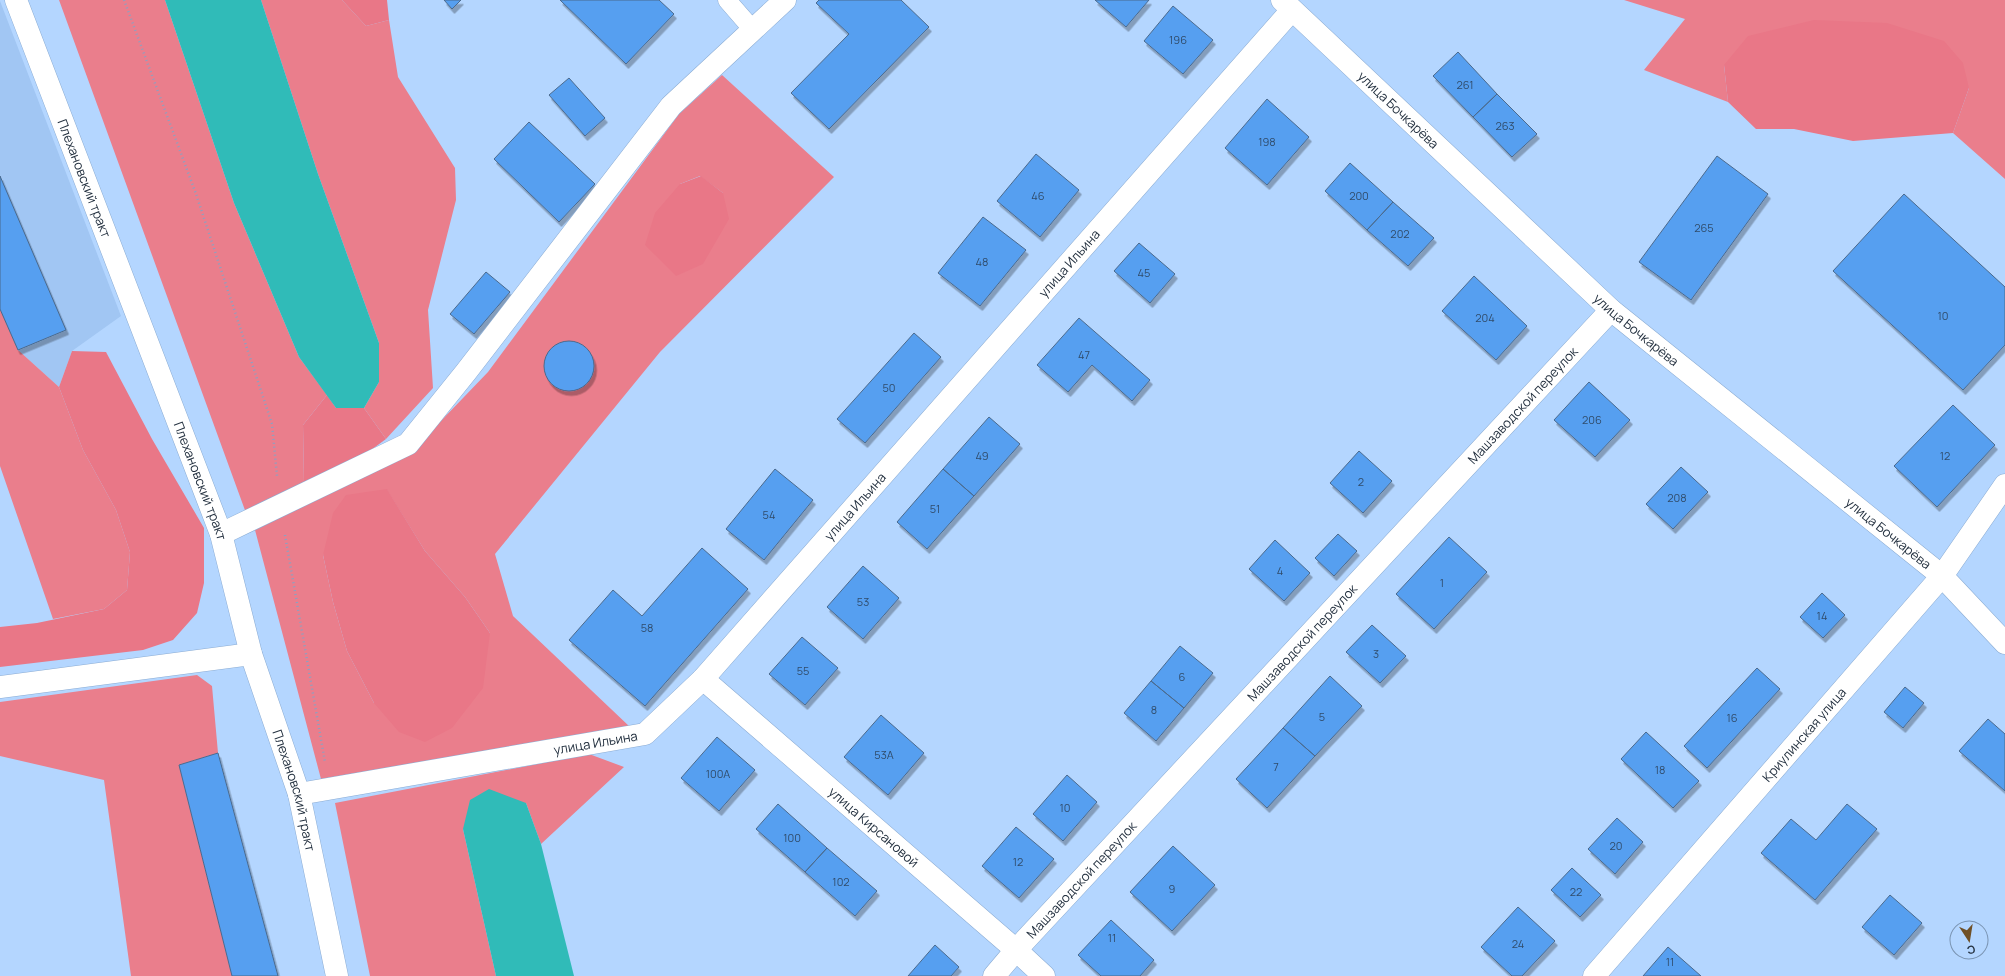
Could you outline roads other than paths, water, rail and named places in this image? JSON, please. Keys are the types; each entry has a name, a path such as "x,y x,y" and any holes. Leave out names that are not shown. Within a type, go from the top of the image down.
{"street":[{"name":"Плехановский тракт","path":"16,0 221,534 251,654 299,794 337,976"},
{"path":"221,534 408,444 466,372 671,106 785,0"},
{"name":"улица Бочкарёва","path":"1287,5 1611,310 1942,576 2005,643"},
{"name":"улица Ильина","path":"299,794 330,790 645,734 703,679 1287,5"},
{"name":"Машзаводской переулок","path":"994,976 1016,950 1611,310"},
{"name":"Криулинская улица","path":"1594,976 1942,576 2005,486"},
{"path":"0,687 251,654"},
{"name":"улица Кирсановой","path":"703,679 1016,950 1044,976"}],"lane":[{"path":"727,0 753,30"}]}
